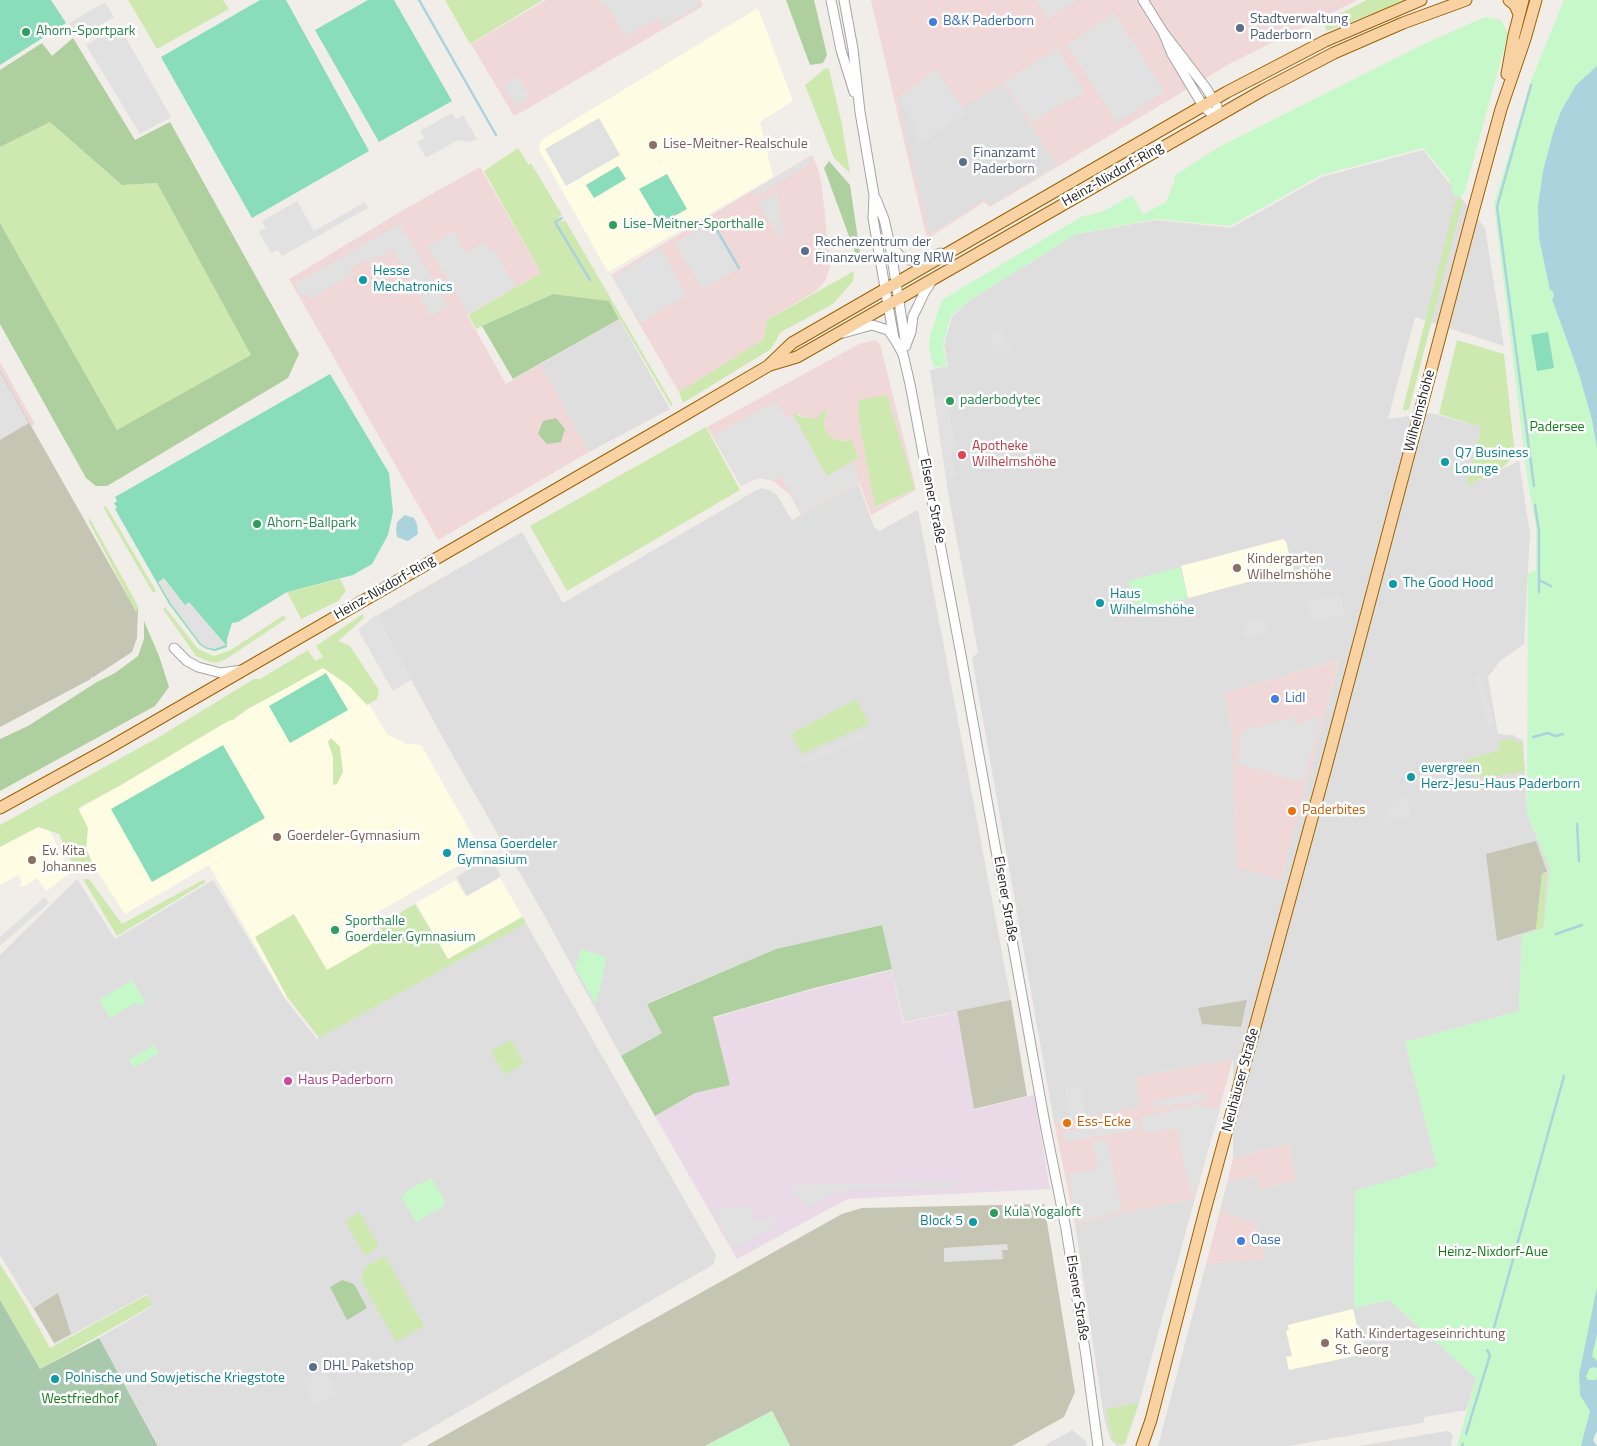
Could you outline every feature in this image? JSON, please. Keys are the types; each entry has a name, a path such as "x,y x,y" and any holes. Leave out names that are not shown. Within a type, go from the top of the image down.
{"main road":[{"name":"Heinz-Nixdorf-Ring","path":"768,366 789,346 1208,103 1325,41 1421,0"},
{"name":"Heinz-Nixdorf-Ring","path":"0,808 107,749 768,366 797,357 1217,116 1334,53 1403,23 1466,0"},
{"path":"1509,0 1519,14"},
{"name":"Wilhelmshöhe","path":"1501,109 1514,35 1523,0"},
{"name":"Wilhelmshöhe","path":"1340,714 1501,109 1536,0"},
{"path":"1532,12 1542,0"},
{"name":"Neuhäuser Straße","path":"1142,1446 1151,1420 1204,1214 1340,714"}],"street":[{"path":"830,0 841,50 860,112"},
{"path":"844,0 874,195"},
{"path":"1143,0 1162,32 1172,54 1208,103 1211,113 1217,116"},
{"name":"Elsener Straße","path":"874,195 884,218 897,283 905,350 1065,1224 1098,1446"},
{"name":"Elsener Straße","path":"874,195 873,218 894,338 905,350"},
{"path":"890,245 900,256 909,260 920,260 938,254 949,253"},
{"path":"905,350 916,311 934,279"},
{"path":"838,334 848,333 872,325 888,330 894,338"},
{"path":"174,648 187,662 198,667 221,673 242,670"}],"shaded area":[{"path":"546,0 700,0 703,6 514,116 471,44"},
{"path":"598,0 697,0 699,5 664,26 658,18 625,36 606,5 602,7"},
{"path":"871,0 1358,0 1231,63 990,207 984,202 927,239","holes":["937,70 963,107 1003,84 1057,165 990,205 984,199 930,235 897,98"]},
{"path":"1036,0 1077,0 1048,19"},
{"path":"105,2 114,17 78,38 69,23"},
{"name":"Lise-Meitner-Realschule","path":"758,8 793,101 760,122 773,177 608,272 539,150 541,140"},
{"path":"1114,13 1165,91 1117,123 1067,45"},
{"path":"119,26 171,117 140,134 86,45"},
{"path":"1057,48 1085,91 1070,101 1068,99 1032,123 1004,82"},
{"path":"937,70 966,114 919,144 915,132 916,127 903,106 901,96"},
{"path":"938,70 1003,84 1057,165 990,206 984,200 929,235 897,98"},
{"path":"518,77 530,97 516,106 503,86"},
{"path":"452,113 456,119 463,115 477,139 471,142 458,140 426,158 417,142 424,138 420,131"},
{"path":"599,118 620,155 566,186 545,149"},
{"path":"1423,150 1485,228 1504,346 1415,317 1388,419 1431,413 1481,427 1466,486 1519,461 1530,534 1524,644 1500,661 1488,677 1498,734 1513,735 1523,741 1527,814 1550,868 1544,928 1522,935 1519,1011 1405,1042 1437,1166 1355,1192 1354,1308 1389,1300 1476,1378 1466,1410 1424,1417 1424,1422 1422,1423 1288,1446 1158,1446 1206,1264 1265,1259 1249,1222 1220,1210 1227,1183 1257,1175 1261,1189 1296,1180 1288,1144 1233,1158 1233,1059 1136,1077 1141,1107 1054,1122 972,658 978,652 949,498 930,370 948,366 944,345 952,317 967,302 1076,234 1156,220 1231,228 1322,177","holes":["1339,661 1281,879 1234,763 1232,728 1224,693","1498,742 1517,743 1487,778 1464,774 1458,767 1468,759 1500,750"]},
{"path":"812,155 819,171 822,187 830,266 826,280 816,291 767,320 764,339 679,392 611,275"},
{"path":"810,157 813,162 756,196 753,191"},
{"path":"480,167 541,273 467,315 506,384 540,364 589,452 438,540 289,279 405,209"},
{"path":"777,192 784,236 780,239 759,203"},
{"path":"297,201 314,231 365,202 368,208 282,256 278,250 271,253 259,232 266,228 262,221"},
{"path":"711,222 738,269 703,290 675,243"},
{"path":"400,224 448,306 431,316 393,250 369,263 366,259 350,268 353,274 310,299 307,293 301,296 295,284"},
{"path":"454,232 466,253 485,242 490,251 494,249 516,286 468,314 428,246"},
{"path":"661,248 687,295 640,323 612,277"},
{"path":"619,319 670,409 589,452 539,365"},
{"path":"1002,329 1006,343 1009,343 1011,349 993,353 989,333"},
{"path":"875,340 880,344 916,490 871,515 859,482 801,515 790,495 773,481 759,478 741,486 707,427 859,344","holes":["858,400 915,489 876,507 859,423","827,408 824,422 825,429 829,435 842,441 849,440 827,476 796,414 807,418 818,418"]},
{"path":"0,362 35,424 0,443"},
{"path":"0,371 136,611 138,606 137,638 132,652 92,678 91,676 91,679 0,727"},
{"path":"0,372 29,423 0,440"},
{"path":"944,396 958,451 951,453 956,477 948,479 934,397"},
{"path":"776,401 786,418 793,415 827,476 853,462 859,481 801,514 781,476 773,480 759,478 741,485 713,436"},
{"path":"858,483 874,527 879,531 918,510 1011,1000 904,1022 882,925 776,949 647,1003 662,1033 621,1056 376,616 522,532 563,603 761,488 776,494 792,520","holes":["856,699 802,754 791,734"]},
{"name":"Kindergarten Wilhelmshöhe","path":"1283,539 1286,541 1293,570 1188,598 1181,566"},
{"path":"164,578 185,605 189,602 226,645 215,649 201,644 171,604 158,582"},
{"path":"1340,595 1345,614 1312,623 1306,603"},
{"path":"375,615 411,680 393,691 358,630"},
{"path":"1261,618 1269,633 1247,638 1243,622"},
{"name":"Goerdeler-Gymnasium","path":"339,655 387,734 407,744 421,745 482,852 366,919 378,943 285,997 209,865 125,914 97,871 70,815"},
{"path":"1339,660 1281,880 1237,868 1232,728 1224,693"},
{"path":"1481,675 1495,725 1488,727 1475,677"},
{"path":"1322,716 1303,782 1238,764 1241,731 1294,717 1295,724"},
{"path":"859,734 866,738 804,764 801,759"},
{"path":"1406,796 1411,815 1384,823 1389,807 1395,801"},
{"name":"Ev. Kita Johannes","path":"38,827 50,831 70,873 46,891 37,878 22,887 19,884 22,882 18,875 0,885 0,847"},
{"path":"1536,841 1547,872 1542,874 1536,929 1497,941 1486,854"},
{"path":"490,857 501,876 467,896 456,877"},
{"path":"500,878 522,916 448,959 416,903 456,880 466,897"},
{"path":"77,879 115,939 213,880 285,999 317,1039 526,923 716,1255 714,1264 400,1446 159,1446 99,1338 153,1306 147,1294 55,1344 0,1255 0,955"},
{"path":"45,897 49,903 0,946 0,937"},
{"path":"892,970 903,1023 957,1012 974,1110 1034,1095 1050,1189 847,1199 737,1259 655,1116 695,1093 730,1085 713,1018 814,989"},
{"path":"1011,1000 1027,1096 974,1109 957,1011"},
{"path":"1247,1000 1241,1027 1202,1024 1198,1008"},
{"path":"1233,1059 1195,1198 1075,1224 1054,1122 1140,1107 1136,1077"},
{"path":"1083,1086 1084,1116 1070,1118 1065,1088"},
{"path":"1204,1092 1206,1100 1154,1108 1153,1101"},
{"path":"1198,1105 1220,1110 1195,1194 1191,1194 1176,1128 1144,1134 1141,1117"},
{"path":"1121,1116 1123,1123 1137,1121 1138,1130 1065,1142 1064,1132 1088,1128 1088,1122"},
{"path":"1107,1139 1122,1212 1077,1222 1068,1174 1098,1169 1092,1142"},
{"path":"1288,1144 1296,1180 1260,1190 1257,1175 1227,1183 1233,1158"},
{"path":"955,1182 956,1188 841,1190 807,1208 793,1191 793,1185"},
{"path":"1195,1198 1138,1407 1125,1444 1117,1446 1110,1439 1104,1417 1075,1224"},
{"path":"1044,1204 1075,1392 1064,1417 1012,1446 790,1446 772,1411 705,1446 426,1446 842,1214 862,1208"},
{"path":"753,1207 751,1214 754,1219 775,1218 773,1228 734,1249 711,1208"},
{"path":"1220,1210 1249,1222 1253,1221 1256,1224 1265,1259 1206,1264"},
{"path":"1007,1244 1008,1250 1002,1250 1003,1259 944,1262 944,1248"},
{"path":"58,1293 71,1334 54,1343 34,1308"},
{"name":"Kath. Kindertageseinrichtung St. Georg","path":"1353,1309 1364,1354 1289,1370 1286,1357 1292,1356 1286,1331 1289,1330 1288,1325"},
{"path":"323,1368 337,1394 315,1406 301,1381"},
{"path":"1072,1430 1086,1441 1087,1446 1044,1446"},
{"path":"1447,1431 1453,1435 1451,1446 1359,1446"}],"green space":[{"name":"Ahorn-Sportpark","path":"0,0 51,0 66,23 0,65"},
{"path":"128,0 223,0 229,9 157,49"},
{"path":"260,0 286,0 369,151 252,218 161,57"},
{"path":"368,0 394,0 452,101 379,142 315,30"},
{"path":"445,0 543,0 470,44"},
{"path":"786,0 814,0 827,55 823,63 810,65"},
{"path":"1367,0 1408,0 1327,31 1323,22"},
{"name":"Heinz-Nixdorf-Aue","path":"1564,0 1597,0 1597,66 1576,85 1561,111 1553,133 1543,171 1539,238 1550,290 1553,290 1555,297 1552,299 1579,374 1592,420 1597,449 1597,1426 1593,1446 1457,1446 1476,1378 1389,1300 1354,1308 1355,1191 1437,1166 1405,1042 1519,1011 1522,935 1544,928 1550,868 1527,814 1528,573 1536,570 1536,526 1528,483 1494,204 1531,81"},
{"path":"1485,17 1501,20 1508,34 1464,194 1454,196 1449,179 1423,148 1321,175 1230,226 1156,219 1076,234 967,302 951,316 943,345 947,366 933,366 929,346 930,335 942,300 1081,217 1104,211 1132,195 1143,214 1166,202 1175,179 1174,176 1219,147 1422,45"},
{"path":"73,38 135,140 170,122 299,354 288,378 107,486 96,486 86,478 0,324 0,223 117,430 251,355 157,183 122,185 50,122 0,147 0,70 42,43 52,56"},
{"path":"826,68 829,69 842,125 850,173 834,158 805,85"},
{"path":"50,122 122,185 157,183 252,356 117,430 0,223 0,147"},
{"path":"518,148 532,170 529,165 531,163 562,215 559,217 562,222 565,220 673,405 671,406 609,301 553,294 476,329 468,315 541,273 484,171"},
{"path":"829,161 850,185 860,253 856,255 824,168"},
{"path":"618,166 626,179 594,198 586,185"},
{"path":"667,174 687,209 660,224 639,189"},
{"path":"1460,198 1463,200 1409,409 1404,411 1403,408 1456,200"},
{"path":"854,271 853,281 833,304 781,332 771,349 683,403 679,392 764,339 767,320"},
{"path":"553,294 609,301 619,319 513,379 482,326"},
{"path":"1548,332 1554,368 1537,371 1531,335"},
{"path":"1457,340 1504,354 1515,455 1502,468 1466,486 1481,427 1439,414"},
{"name":"Ahorn-Ballpark","path":"330,374 389,473 393,512 388,535 372,564 353,575 287,592 238,622 232,623 227,639 227,647 215,651 207,649 200,645 169,604 115,509 117,508 114,503 117,501 115,497"},
{"path":"887,395 915,489 875,507 859,422 858,400"},
{"path":"827,408 824,422 825,429 835,439 842,441 852,440 858,458 827,476 793,415 818,418"},
{"path":"556,418 565,429 561,442 547,444 538,434 543,421"},
{"path":"706,427 740,490 567,591 530,526"},
{"path":"106,506 156,591 153,593 103,507"},
{"path":"89,517 138,606 136,612 89,522"},
{"path":"1180,567 1188,598 1136,612 1128,581"},
{"path":"340,579 346,591 338,601 301,619 287,592"},
{"path":"165,607 198,649 214,656 231,650 284,615 286,619 226,659 216,663 196,656 163,609"},
{"path":"363,614 364,618 338,641 350,646 379,690 377,699 367,705 348,685 323,668 246,710 233,720 228,721 121,785 78,808 88,828 86,849 96,871 77,874 59,834 38,827 0,847 0,825 159,737 254,679 260,679 308,650 315,661 323,657 316,646"},
{"path":"144,621 159,656 169,687 155,706 0,791 0,739 28,726 97,682 115,673 138,656 144,639"},
{"path":"326,673 348,710 290,743 269,706"},
{"path":"856,699 869,724 802,754 791,734"},
{"path":"331,738 340,747 343,772 337,784 333,785 333,757 328,742"},
{"path":"1512,738 1517,743 1522,741 1525,771 1487,778 1460,772 1458,767 1468,759 1500,750 1498,742"},
{"path":"223,745 265,818 152,882 111,809"},
{"path":"1547,872 1543,928 1536,929 1542,873"},
{"path":"83,879 89,879 122,924 203,880 206,882 117,936"},
{"path":"415,904 448,959 523,917 526,923 319,1038 286,995 255,937 294,914 327,970 379,940 377,926"},
{"path":"882,925 892,969 814,988 713,1017 730,1085 695,1093 655,1116 621,1056 662,1033 647,1004 776,949"},
{"path":"581,949 606,957 596,1004 575,968"},
{"path":"132,980 146,1003 140,1006 135,1003 110,1018 99,1000"},
{"path":"511,1040 524,1063 505,1075 491,1051"},
{"path":"154,1045 159,1053 133,1068 129,1060"},
{"path":"431,1178 444,1199 444,1206 416,1222 402,1198 406,1191"},
{"path":"359,1212 379,1246 365,1256 345,1222"},
{"path":"385,1256 424,1326 396,1342 361,1280 365,1267"},
{"path":"0,1264 50,1348 147,1295 153,1305 40,1369 0,1300"},
{"path":"342,1280 354,1284 367,1308 347,1320 330,1287"},
{"name":"Westfriedhof","path":"0,1300 40,1369 99,1338 158,1446 0,1446"},
{"path":"1138,1403 1125,1443 1122,1445 1113,1441 1106,1409"},
{"path":"772,1411 790,1446 705,1446"}],"water":[{"name":"Padersee","path":"1597,66 1597,449 1592,420 1579,374 1552,299 1554,296 1553,291 1550,290 1539,238 1538,206 1543,171 1561,111 1576,85"},
{"path":"405,515 414,518 417,524 418,534 408,541 397,537 396,531 397,522"},
{"path":"1597,1287 1597,1334 1592,1356 1597,1361 1597,1368 1589,1369 1586,1377 1588,1380 1596,1380 1597,1377 1597,1432 1593,1440 1597,1446 1581,1446 1590,1411 1580,1395 1579,1375"}],"waterway":[{"path":"419,0 496,135"},
{"path":"1531,85 1497,207 1534,486"},
{"path":"562,218 555,222 590,280"},
{"path":"711,220 739,268"},
{"path":"1535,505 1539,531 1539,580 1551,586"},
{"path":"1539,580 1539,592"},
{"path":"1533,737 1548,733 1555,736 1563,734"},
{"path":"1577,824 1579,861"},
{"path":"1556,934 1582,925"},
{"path":"1494,1340 1492,1335 1564,1076"},
{"path":"1466,1434 1490,1355 1487,1350"}],"place":[{"name":"B&K Paderborn","path":"933,22"},
{"name":"Stadtverwaltung Paderborn","path":"1240,28"},
{"name":"Ahorn-Sportpark","path":"26,32"},
{"name":"Lise-Meitner-Realschule","path":"653,145"},
{"name":"Finanzamt Paderborn","path":"963,162"},
{"name":"Lise-Meitner-Sporthalle","path":"613,225"},
{"name":"Rechenzentrum der Finanzverwaltung NRW","path":"805,251"},
{"name":"Hesse Mechatronics","path":"363,280"},
{"name":"paderbodytec","path":"950,401"},
{"name":"Apotheke Wilhelmshöhe","path":"962,455"},
{"name":"Q7 Business Lounge","path":"1445,462"},
{"name":"Ahorn-Ballpark","path":"257,524"},
{"name":"Kindergarten Wilhelmshöhe","path":"1237,568"},
{"name":"The Good Hood","path":"1393,584"},
{"name":"Haus Wilhelmshöhe","path":"1100,603"},
{"name":"Lidl","path":"1275,699"},
{"name":"evergreen Herz-Jesu-Haus Paderborn","path":"1411,777"},
{"name":"Paderbites","path":"1292,811"},
{"name":"Goerdeler-Gymnasium","path":"277,837"},
{"name":"Mensa Goerdeler Gymnasium","path":"447,853"},
{"name":"Ev. Kita Johannes","path":"32,860"},
{"name":"Sporthalle Goerdeler Gymnasium","path":"335,930"},
{"name":"Haus Paderborn","path":"288,1081"},
{"name":"Ess-Ecke","path":"1067,1123"},
{"name":"Kula Yogaloft","path":"994,1213"},
{"name":"Block 5","path":"973,1222"},
{"name":"Oase","path":"1241,1241"},
{"name":"Kath. Kindertageseinrichtung St. Georg","path":"1325,1343"},
{"name":"DHL Paketshop","path":"313,1367"},
{"name":"Polnische und Sowjetische Kriegstote","path":"55,1379"}]}
